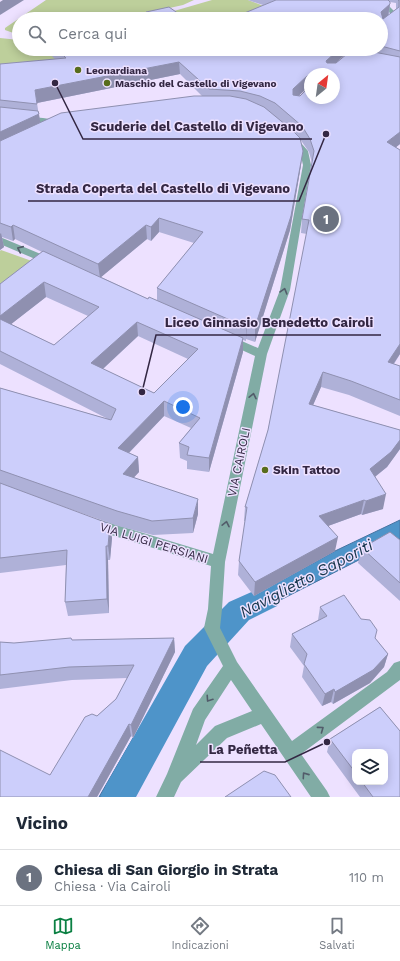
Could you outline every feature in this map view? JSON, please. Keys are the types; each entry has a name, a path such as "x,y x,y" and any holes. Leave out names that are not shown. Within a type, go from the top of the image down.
{"street":[{"path":"388,22 393,18 393,13 382,4 395,7"},
{"path":"0,116 63,123 46,129"},
{"name":"VIA CAIROLI","path":"286,134 295,140 304,151 307,165 285,290 261,354 218,562 215,609 212,628 231,667 321,797"},
{"path":"0,240 58,265"},
{"path":"218,335 261,354"},
{"name":"VIA LUIGI PERSIANI","path":"86,522 218,562"},
{"path":"164,797 174,779 199,715 231,667"},
{"path":"290,752 393,677 400,668"},
{"path":"174,779 221,732 244,724 264,714"}],"green space":[{"path":"46,0 194,0 183,5 152,12 28,12"},
{"path":"212,0 248,0 277,11 176,12 174,11"},
{"path":"12,23 12,32 5,30 5,28"},
{"path":"0,38 12,39 12,56 54,56 77,73 0,77"},
{"path":"1,250 43,265 0,300 0,251"}],"water":[{"path":"400,520 400,539 243,619 235,604 335,551"},
{"path":"191,646 200,665 171,727 151,723"},
{"path":"133,738 142,739 159,747 133,797 99,797"}],"building":[{"path":"276,0 388,0 390,2 390,4 381,12 247,12"},
{"path":"398,0 400,0 400,51 388,48 388,15 399,7"},
{"path":"169,7 176,12 146,12"},
{"path":"388,55 400,57 400,132 387,142 400,150 400,344 388,362 400,366 400,400 323,372 309,404 400,430 400,440 391,452 370,469 386,494 319,516 338,537 255,582 239,561 247,507 245,507 268,430 309,220 302,219 314,151 310,139 302,126 275,103 260,96 240,91 209,89 179,62 35,90 37,104 0,100 0,64 66,58 64,56 331,56 326,61 327,63 336,63 344,56 388,56"},
{"path":"194,96 230,96 246,99 264,107 300,138 303,151 291,216 255,327 247,325 246,327 157,288 203,232 159,218 151,227 146,225 98,264 13,225 11,227 0,223 0,141 61,113"},
{"path":"0,107 38,111 39,114 0,132"},
{"path":"43,251 148,299 149,297 243,338 209,458 187,455 189,447 179,443 200,418 164,401 118,448 138,457 123,474 198,499 193,518 152,521 117,511 0,470 0,388 111,420 116,409 0,351 0,319 54,345 99,307 44,282 0,316 0,284","holes":["137,322 198,349 154,393 91,363"]},
{"path":"0,483 110,524 108,546 106,546 107,599 65,602 67,550 0,558"},
{"path":"390,532 400,540 400,583 362,548"},
{"path":"344,595 361,619 370,620 377,630 375,638 388,654 373,670 335,692 334,689 325,694 304,664 307,654 292,634 327,616 320,607"},
{"path":"71,638 72,640 174,638 131,725 129,724 88,797 0,797 0,750 50,775 85,717 92,714 97,716 116,699 134,665 69,667 0,675 0,642 14,643"},
{"path":"380,707 400,731 400,797 373,797 364,785 388,785 388,749 352,749 352,768 330,739"},
{"path":"264,771 275,775 291,797 225,797"}],"waterway":[{"name":"Naviglietto Saporiti","path":"118,797 196,656 239,611 267,597"}],"place":[{"name":"Leonardiana","path":"78,70"},
{"name":"Scuderie del Castello di Vigevano","path":"55,83"},
{"name":"Maschio del Castello di Vigevano","path":"107,83"},
{"name":"Strada Coperta del Castello di Vigevano","path":"326,134"},
{"name":"Chiesa di San Giorgio in Strata","path":"326,219"},
{"name":"Liceo Ginnasio Benedetto Cairoli","path":"142,392"},
{"name":"Skin Tattoo","path":"265,470"},
{"name":"La Peñetta","path":"327,742"}]}
